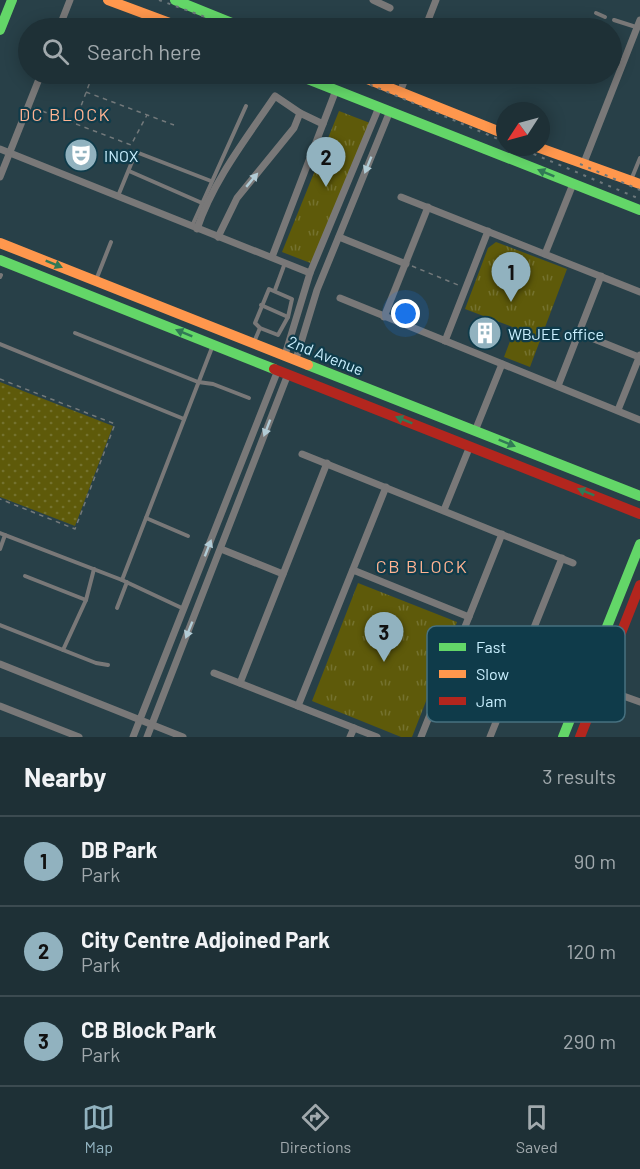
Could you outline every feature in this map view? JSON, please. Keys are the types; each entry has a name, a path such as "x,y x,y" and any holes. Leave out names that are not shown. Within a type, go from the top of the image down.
{"street":[{"path":"0,30 12,0"},
{"path":"63,18 70,0"},
{"path":"108,0 156,18"},
{"path":"175,0 219,18"},
{"path":"374,0 390,8"},
{"path":"428,18 436,0"},
{"path":"622,67 639,24"},
{"path":"0,177 37,84"},
{"path":"321,84 640,210"},
{"path":"380,84 496,130"},
{"path":"400,92 403,84"},
{"path":"583,165 615,84"},
{"path":"272,257 336,90"},
{"path":"195,227 213,187 275,96 300,113 323,124"},
{"path":"296,359 384,109"},
{"path":"285,355 316,258 384,109"},
{"path":"218,237 237,198 294,128 300,113"},
{"path":"450,135 458,114"},
{"path":"0,150 310,273"},
{"path":"550,152 635,183"},
{"path":"545,254 573,184"},
{"path":"401,197 640,292"},
{"path":"384,316 428,207"},
{"path":"445,341 488,231"},
{"path":"339,237 406,264"},
{"name":"2nd Avenue","path":"0,243 640,496"},
{"path":"316,258 328,263"},
{"name":"2nd Avenue","path":"0,260 640,514"},
{"path":"558,386 601,276"},
{"path":"340,298 640,420"},
{"path":"579,333 640,356 618,410"},
{"path":"240,355 250,341"},
{"path":"475,431 502,364"},
{"path":"147,737 221,549 283,372"},
{"path":"133,737 283,372"},
{"path":"444,510 470,446"},
{"path":"302,454 573,563"},
{"path":"240,683 327,463"},
{"path":"298,706 386,487"},
{"path":"465,626 502,534"},
{"path":"607,626 640,544"},
{"path":"221,549 283,574"},
{"path":"534,626 562,558"},
{"path":"353,570 469,617"},
{"path":"624,626 640,585"},
{"path":"185,606 199,606"},
{"path":"0,664 183,737"},
{"path":"214,673 377,737"},
{"path":"625,697 640,702"},
{"path":"0,706 79,737"},
{"path":"421,737 427,722"},
{"path":"490,737 496,722"},
{"path":"563,737 569,722"},
{"path":"580,737 586,722"},
{"path":"350,737 354,728"}],"lane":[{"path":"596,13 605,17"},
{"path":"622,21 639,24"},
{"path":"195,227 211,181 246,106"},
{"path":"118,196 136,152 211,181"},
{"path":"635,183 640,158"},
{"path":"129,171 202,203"},
{"path":"96,281 111,242"},
{"path":"275,290 285,263"},
{"path":"269,289 275,290 292,299 288,317 278,335 260,328 255,323 269,289"},
{"path":"261,305 288,317"},
{"path":"250,341 260,328"},
{"path":"75,333 198,382 213,384 249,398"},
{"path":"0,344 184,419"},
{"path":"117,608 146,518 213,344"},
{"path":"146,518 188,536"},
{"path":"0,549 3,533 185,606"},
{"path":"63,650 86,600 94,569"},
{"path":"25,576 86,600"},
{"path":"0,625 108,665"}],"path":[{"path":"75,123 89,84"},
{"path":"86,92 174,125"},
{"path":"28,105 131,145 147,115"},
{"path":"406,264 465,288"},
{"path":"0,378 115,424 75,529 0,499"}],"green space":[{"path":"339,111 370,123 313,264 282,252"},
{"path":"496,242 567,269 530,367 504,357 515,328 465,309 488,248"},
{"path":"0,382 113,426 75,526 0,497"},
{"path":"358,583 457,622 455,626 427,626 427,699 412,737 401,737 312,701"}],"railway":[{"path":"159,0 208,18"},
{"path":"369,84 496,138"},
{"path":"538,156 640,199"},
{"path":"580,164 640,190"}],"traffic: fast":[{"path":"0,30 12,0"},
{"path":"175,0 219,18"},
{"path":"320,84 640,210"},
{"path":"0,260 274,369"},
{"path":"308,365 640,496"},
{"path":"607,626 640,544"},
{"path":"563,737 569,722"}],"traffic: slow":[{"path":"108,0 156,18"},
{"path":"380,84 496,130"},
{"path":"550,152 640,184"},
{"path":"0,243 308,365"}],"traffic: jam":[{"path":"274,369 640,514"},
{"path":"624,626 640,585"},
{"path":"580,737 586,722"}],"place":[{"name":"INOX","path":"81,155"},
{"name":"City Centre Adjoined Park","path":"326,187"},
{"name":"DB Park","path":"511,302"},
{"name":"WBJEE office","path":"485,333"},
{"name":"CB Block Park","path":"384,662"}],"district":[{"name":"DC BLOCK","path":"65,114"},
{"name":"CB BLOCK","path":"422,566"}]}
